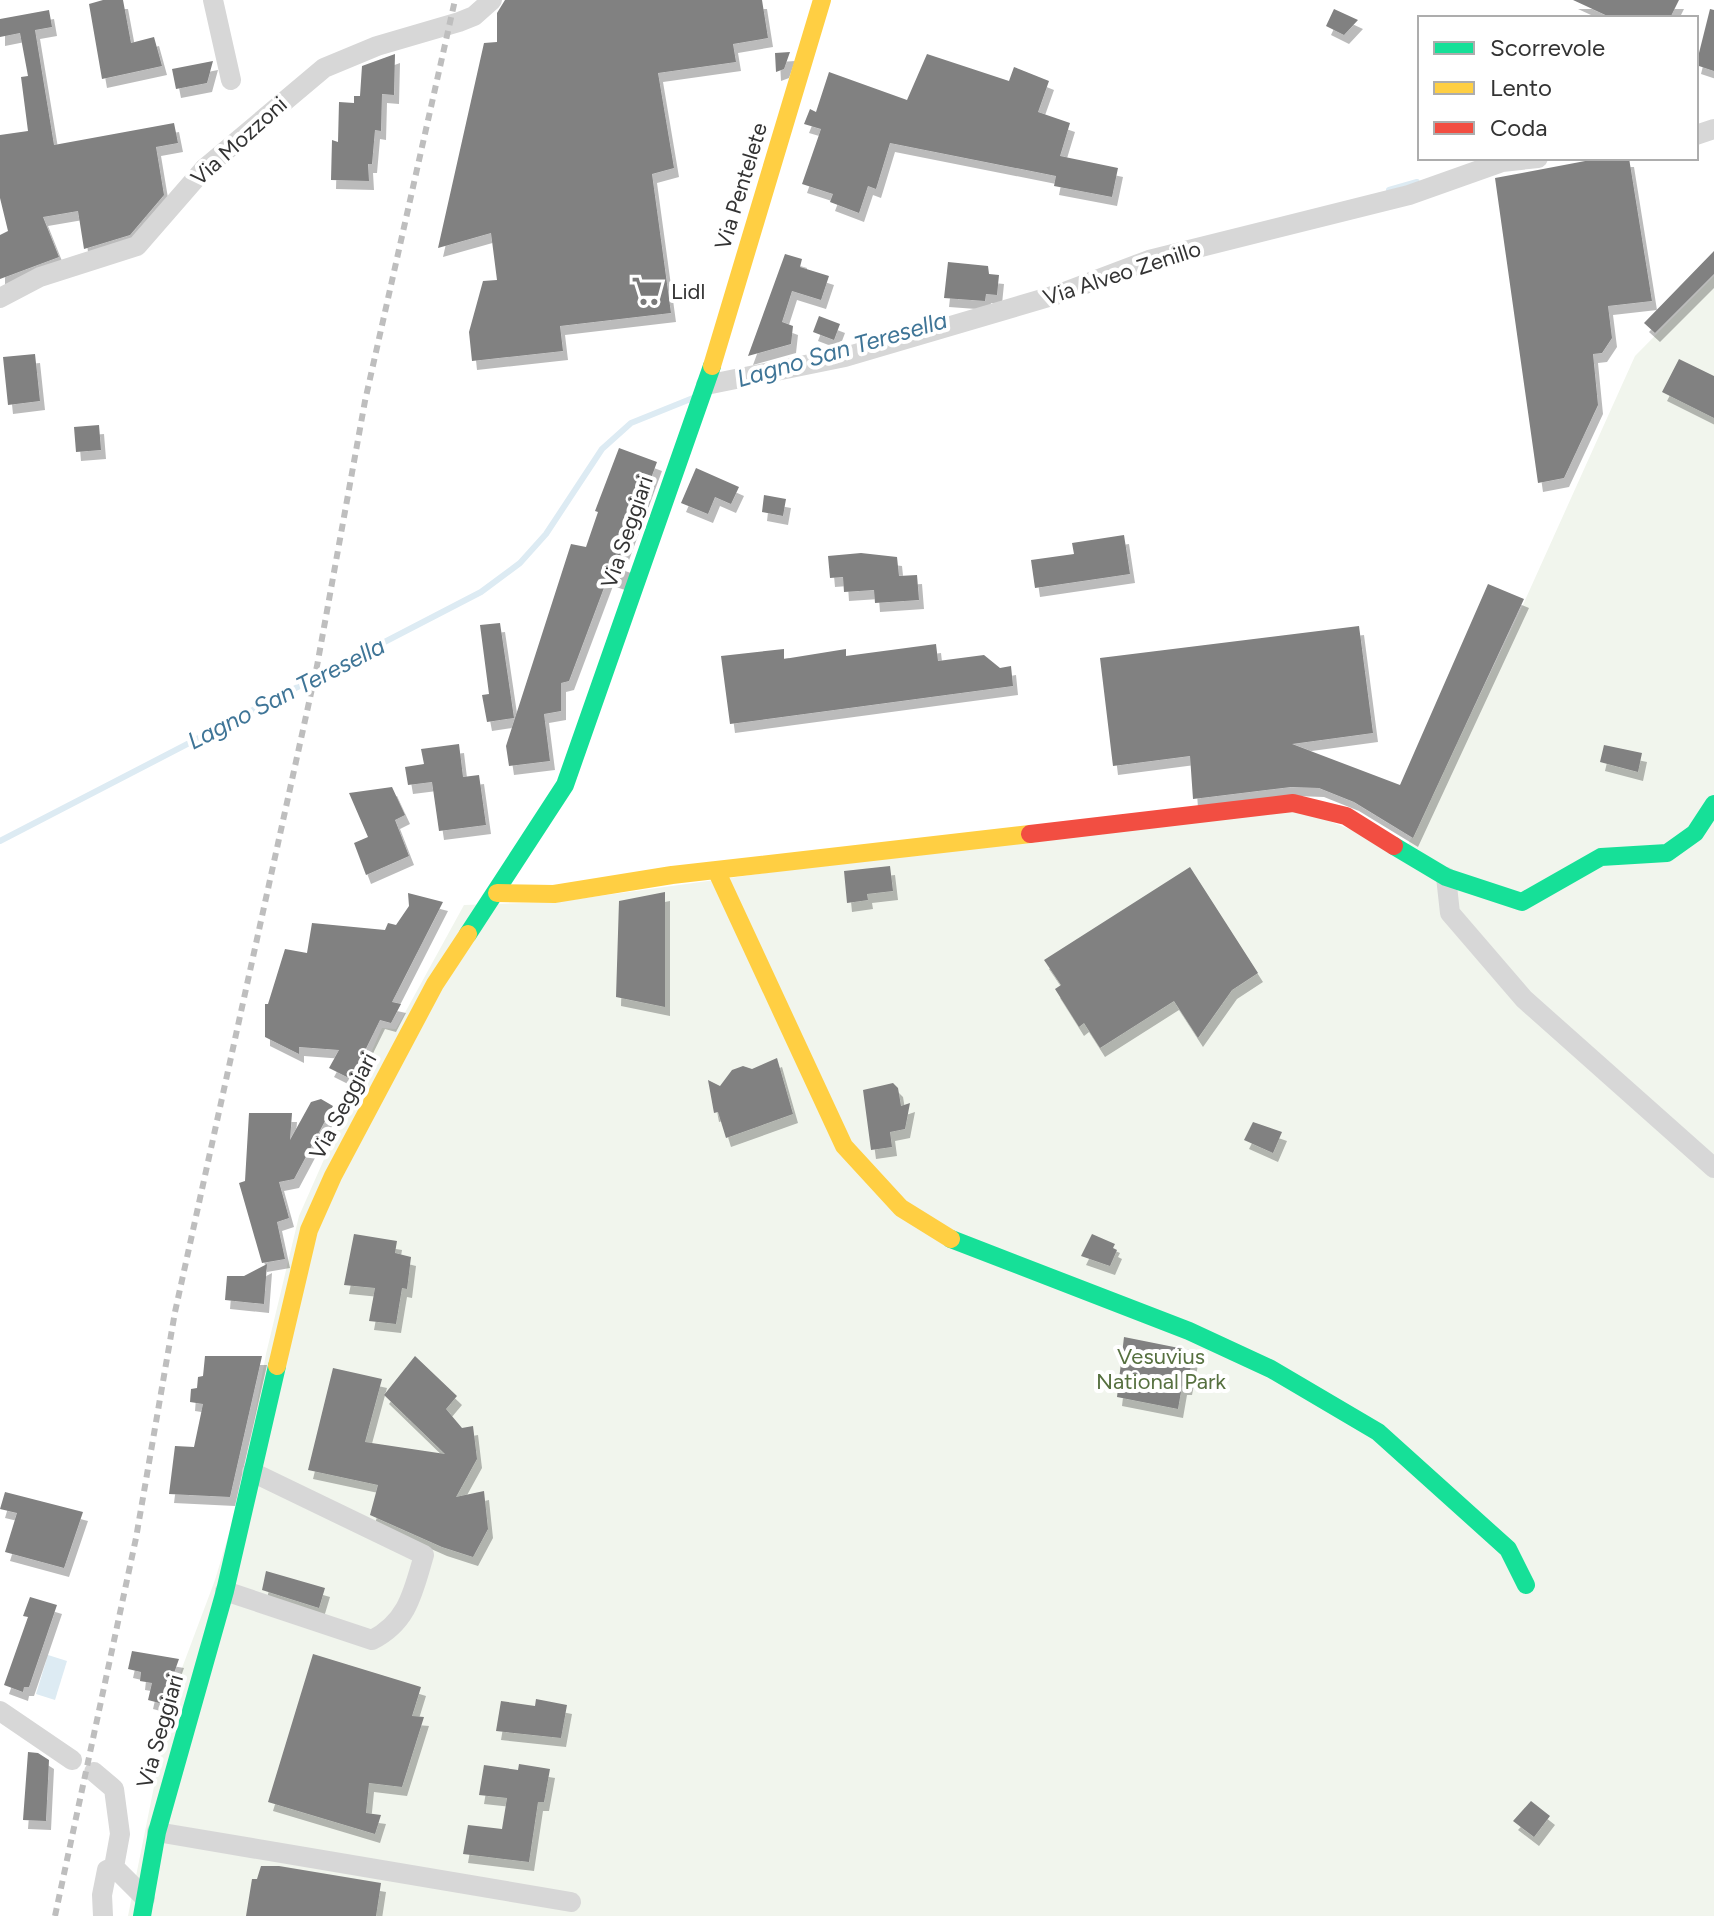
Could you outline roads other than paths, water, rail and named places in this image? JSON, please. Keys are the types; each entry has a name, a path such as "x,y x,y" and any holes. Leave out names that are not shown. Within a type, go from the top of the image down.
{"street":[{"path":"213,0 231,80"},
{"name":"Via Mozzoni","path":"0,298 40,277 137,246 204,169 324,68 377,46 474,16 492,0"},
{"name":"Via Pentelete","path":"706,385 822,0"},
{"name":"Via Alveo Zenillo","path":"706,385 845,357 1059,294 1149,260 1409,195 1502,162 1520,160"},
{"name":"Via Seggiari","path":"144,1907 157,1832 225,1591 309,1230 333,1176 435,984 565,785 706,385"},
{"path":"497,893 526,898 586,893 646,879 716,870 1293,803 1346,816 1446,877 1522,902 1601,857 1646,857 1667,853 1695,833 1714,804"},
{"path":"716,870 844,1146 901,1208 950,1238 1189,1331 1271,1369 1378,1432 1508,1549 1526,1585"},
{"path":"1446,877 1450,913 1524,999 1714,1168"},
{"path":"225,1591 372,1640 394,1630 412,1597 424,1555 252,1472"},
{"path":"0,1711 72,1760"},
{"path":"94,1772 114,1789 120,1834 114,1867 144,1907"},
{"path":"157,1832 571,1902"},
{"path":"103,1916 102,1895 107,1870 114,1867"}],"waterway":[{"name":"Lagno San Teresella","path":"1389,190 1417,182"},
{"name":"Lagno San Teresella","path":"0,841 481,592 520,563 546,534 602,449 631,423 693,398"}],"railway":[{"path":"55,1916 136,1538 175,1312 317,666 365,401 455,0"}],"place":[{"name":"Lidl","path":"647,291"}],"park label":[{"name":"Vesuvius National Park","path":"1161,1368"}]}
